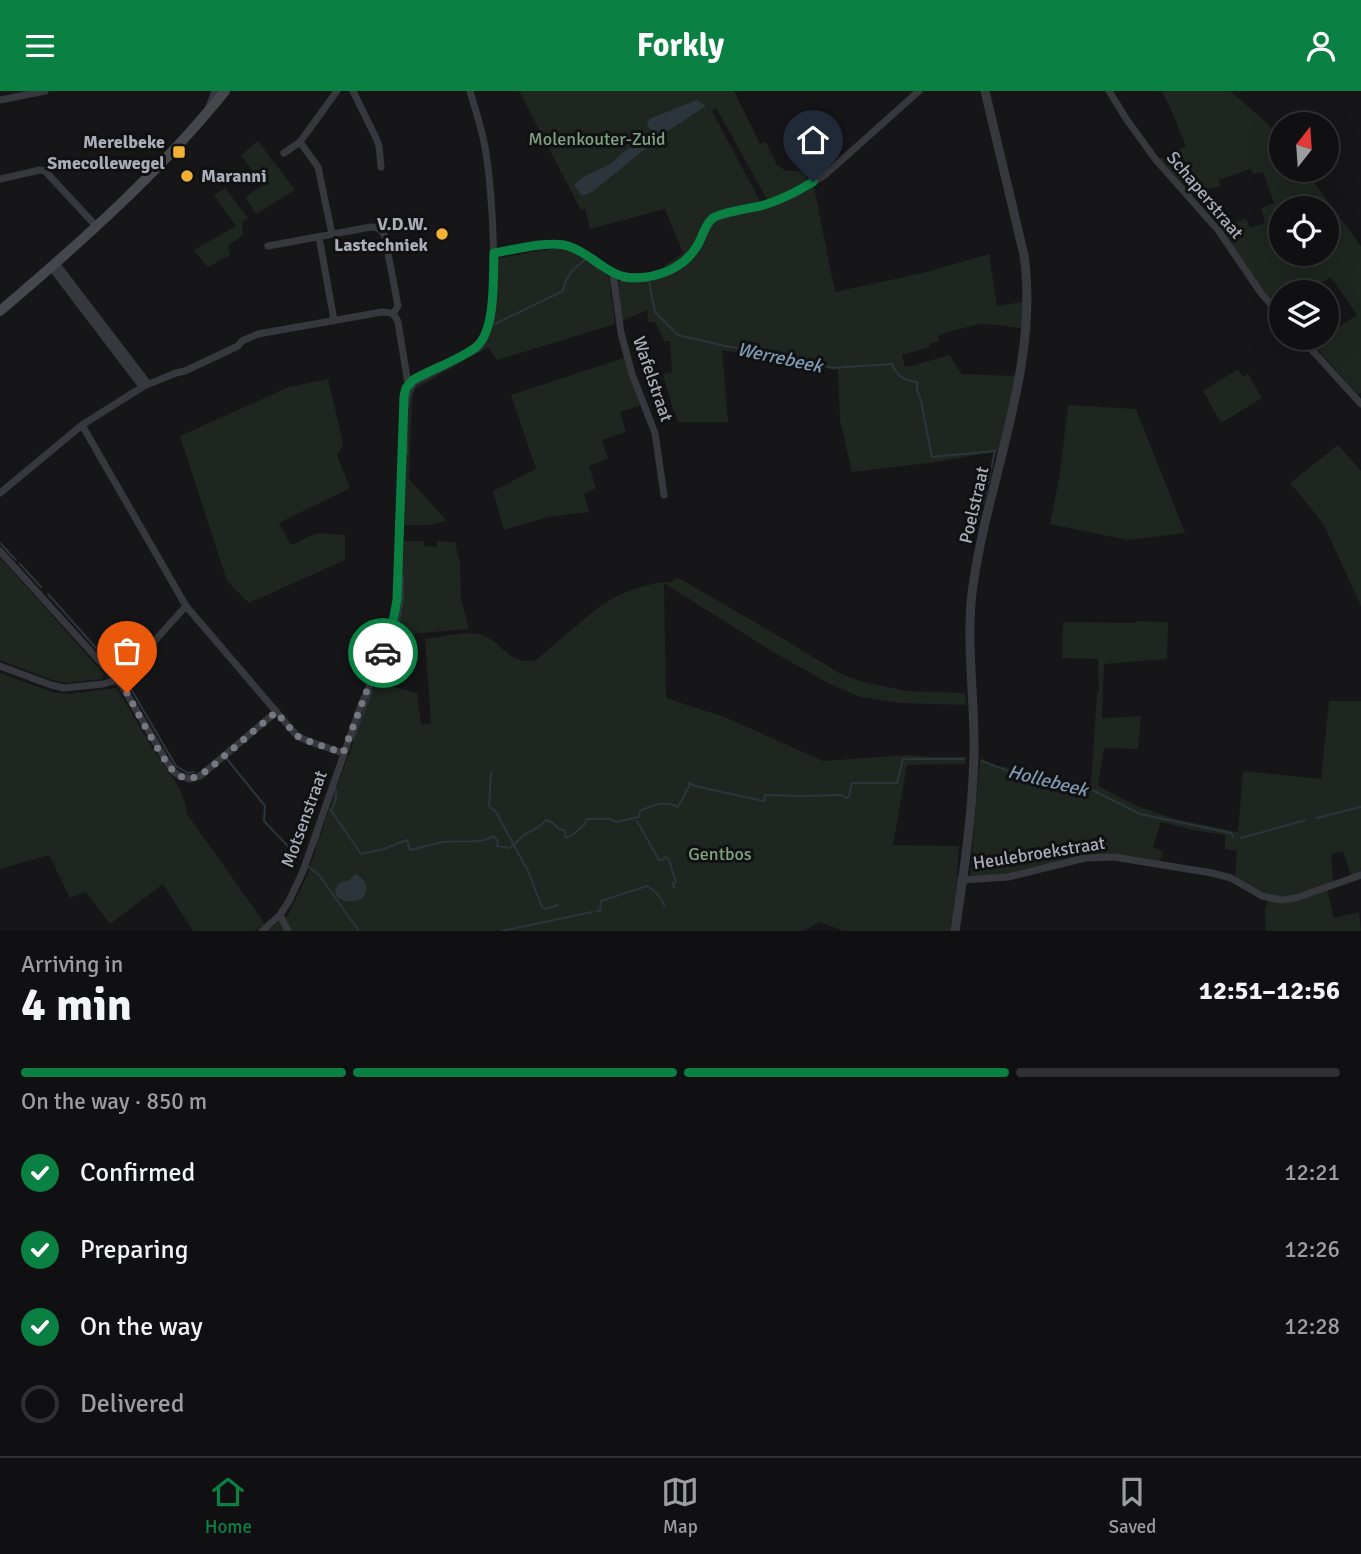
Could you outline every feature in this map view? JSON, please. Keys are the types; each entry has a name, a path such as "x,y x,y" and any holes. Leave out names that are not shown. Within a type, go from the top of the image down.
{"main road":[{"path":"0,311 97,227 166,158 225,91"}],"street":[{"path":"0,100 45,91"},
{"path":"209,111 215,91"},
{"path":"284,153 300,142 337,91"},
{"path":"353,91 376,138 382,167"},
{"path":"408,384 474,349 483,339 490,312 494,253 486,156 470,91"},
{"path":"494,253 564,244 587,255 613,274 645,277 665,273 694,251 713,218 767,204 819,179 919,91"},
{"name":"Poelstraat","path":"956,931 974,751 970,631 972,595 1011,416 1028,312 1024,255 985,91"},
{"name":"Schaperstraat","path":"1109,91 1156,160 1218,230 1269,302"},
{"path":"268,246 331,234 318,167 300,142"},
{"path":"0,179 45,171 97,227"},
{"name":"Motsenstraat","path":"262,931 280,915 303,871 343,753 390,638 398,589 404,396 408,384 398,322 393,314 398,306 383,233 370,227 331,234"},
{"path":"318,237 334,320"},
{"path":"53,265 126,360 146,381 144,386"},
{"name":"Wafelstraat","path":"613,274 623,341 632,374 652,425 664,495"},
{"path":"0,493 82,425 144,386 185,371 242,341 258,334 334,320 382,312 393,314"},
{"path":"1312,350 1361,404"},
{"path":"82,425 186,606 297,736 343,753"},
{"path":"0,551 117,680 167,762 178,775 190,779 200,776 276,712"},
{"path":"0,666 64,688 117,680 186,606"},
{"name":"Heulebroekstraat","path":"963,880 1008,877 1085,858 1114,857 1212,873 1231,878 1262,896 1281,900 1296,898 1361,875"},
{"path":"280,915 288,931"}],"green space":[{"name":"Molenkouter-Zuid","path":"519,91 734,91 760,144 766,142 777,165 786,171 804,171 809,183 768,201 716,108 712,111 760,201 714,215 689,252 667,268 664,266 683,253 665,209 590,229 585,208 581,210"},
{"path":"1163,91 1230,91 1269,126 1269,182 1314,182 1324,196 1272,196 1263,172 1253,174 1250,169 1219,180 1220,186 1190,195 1159,159 1186,146"},
{"path":"258,141 295,190 256,214 245,197 263,185 241,155"},
{"path":"814,187 835,292 927,272 989,254 997,306 1027,301 1022,330 978,324 938,335 939,341 929,344 930,347 902,355 905,367 949,355 962,374 1016,376 1000,451 852,472 840,420 838,370 722,350 728,422 678,422 663,374 672,372 670,341 664,341 655,322 648,322 647,310 622,321 618,282 656,278 700,248 705,242 708,228 715,221 766,207"},
{"path":"225,188 248,218 242,222 243,235 228,246 230,255 208,267 194,250 236,226 214,195"},
{"path":"1269,205 1269,266 1339,266 1339,216 1361,246 1361,393 1358,395 1318,350 1339,350 1339,326 1357,315 1339,289 1339,280 1331,277 1326,280 1269,280 1269,297 1220,229 1246,218 1250,228 1265,223 1261,208"},
{"path":"560,247 580,254 609,277 615,324 497,360 488,347 415,389 412,398 409,479 447,521 428,525 404,525 409,390 415,383 478,350 485,341 493,321 497,262 500,258"},
{"path":"624,358 643,405 620,412 626,432 602,440 608,459 589,466 596,488 584,494 589,512 548,517 504,530 493,491 536,469 511,395"},
{"path":"1238,369 1243,377 1248,374 1262,398 1221,423 1203,391"},
{"path":"328,379 343,444 337,455 350,488 279,523 291,545 317,533 345,535 345,560 249,603 227,581 180,436 289,387"},
{"path":"1068,405 1136,409 1185,533 1128,540 1050,524 1060,474"},
{"path":"1338,445 1361,471 1361,606 1323,523 1290,483"},
{"path":"404,541 424,541 424,546 437,547 437,541 455,542 460,563 461,599 469,629 396,635"},
{"path":"0,557 104,674 102,679 65,683 0,660"},
{"name":"Gentbos","path":"677,577 839,673 863,682 907,691 965,693 966,705 900,703 860,697 830,684 773,652 664,583 666,698 727,718 823,761 907,755 966,757 965,764 907,765 893,845 959,846 957,877 960,878 951,931 844,931 819,922 803,931 267,931 288,915 307,876 335,791 376,682 417,693 421,725 431,723 425,639 461,634 482,635 519,660 536,660 609,600 631,590 656,583 671,582"},
{"path":"1063,622 1168,622 1167,659 1104,664 1102,718 1141,716 1138,749 1104,748 1098,786 1137,806 1175,819 1238,832 1243,771 1321,779 1329,701 1361,701 1361,873 1351,876 1343,851 1331,854 1333,883 1291,897 1270,896 1235,878 1237,851 1225,849 1225,835 1161,822 1153,847 1163,852 1159,862 1113,855 1024,872 970,878 980,758 1001,768 1002,766 1045,780 1091,784 1099,692 1098,659 1062,658"},
{"path":"0,673 52,692 68,694 117,688 180,790 187,814 265,924 255,931 193,931 163,884 110,924 86,892 70,898 49,855 0,869"},
{"path":"1327,890 1334,918 1359,912 1361,931 1266,931 1265,909 1268,900"}],"shaded area":[{"path":"697,100 706,106 657,138 647,125 649,119"},
{"path":"643,141 649,146 592,192 582,196 574,185 578,181 610,164 629,148"},
{"path":"356,874 366,885 364,896 354,901 337,897 335,890 339,883"}],"waterway":[{"name":"Werrebeek","path":"495,324 563,291 571,272 586,259 599,269"},
{"name":"Werrebeek","path":"622,281 649,281 655,312 682,336 725,346 793,356 832,368 892,364 902,377 917,382 932,457 995,451 988,484"},
{"name":"Werrebeek","path":"407,454 407,407 416,384 480,350"},
{"name":"Werrebeek","path":"983,503 986,491"},
{"name":"Werrebeek","path":"978,522 981,510"},
{"path":"0,543 16,560"},
{"path":"20,564 41,587"},
{"name":"Werrebeek","path":"398,628 403,599 403,577"},
{"path":"48,594 96,648"},
{"path":"101,652 116,669"},
{"name":"Hollebeek","path":"131,689 176,766 188,773 194,772"},
{"name":"Werrebeek","path":"353,740 372,691"},
{"name":"Hollebeek","path":"227,759 265,806 264,821 299,858"},
{"name":"Hollebeek","path":"574,834 585,824 586,819 610,819 616,822 639,817 640,811 659,804 678,807 689,783 763,801 765,795 841,795 846,798 852,783 897,783 903,759 964,759"},
{"name":"Hollebeek","path":"982,761 1029,779 1090,789 1140,814 1231,833 1233,837"},
{"name":"Hollebeek","path":"491,772 489,806 496,812 528,871 542,907 546,909 558,905"},
{"name":"Werrebeek","path":"332,809 336,789"},
{"name":"Hollebeek","path":"1317,818 1361,807"},
{"name":"Hollebeek","path":"330,809 361,854 407,840 410,850 443,842 469,842 493,836 498,841 497,846 509,848"},
{"name":"Hollebeek","path":"511,847 546,820 564,830 566,838 572,835"},
{"name":"Hollebeek","path":"1241,838 1306,820"},
{"path":"637,821 659,860 665,857 669,860 676,882 673,883 674,888"},
{"name":"Hollebeek","path":"315,846 319,835"},
{"name":"Hollebeek","path":"308,866 319,875 359,931"},
{"path":"596,911 600,911 601,901 647,886 658,895 665,907"},
{"path":"502,931 592,912"}],"way so far":[{"path":"127,693 173,771 190,779 209,769 276,712 297,736 343,753 383,653"}],"place":[{"name":"Merelbeke Smecollewegel","path":"179,152"},
{"name":"Maranni","path":"187,176"},
{"name":"V.D.W. Lastechniek","path":"442,234"}],"route":[{"path":"383,653 390,638 397,600 406,388 413,380 474,349 483,339 489,322 494,253 564,244 587,255 618,276 654,277 673,269 691,255 713,218 767,204 813,182"}]}
